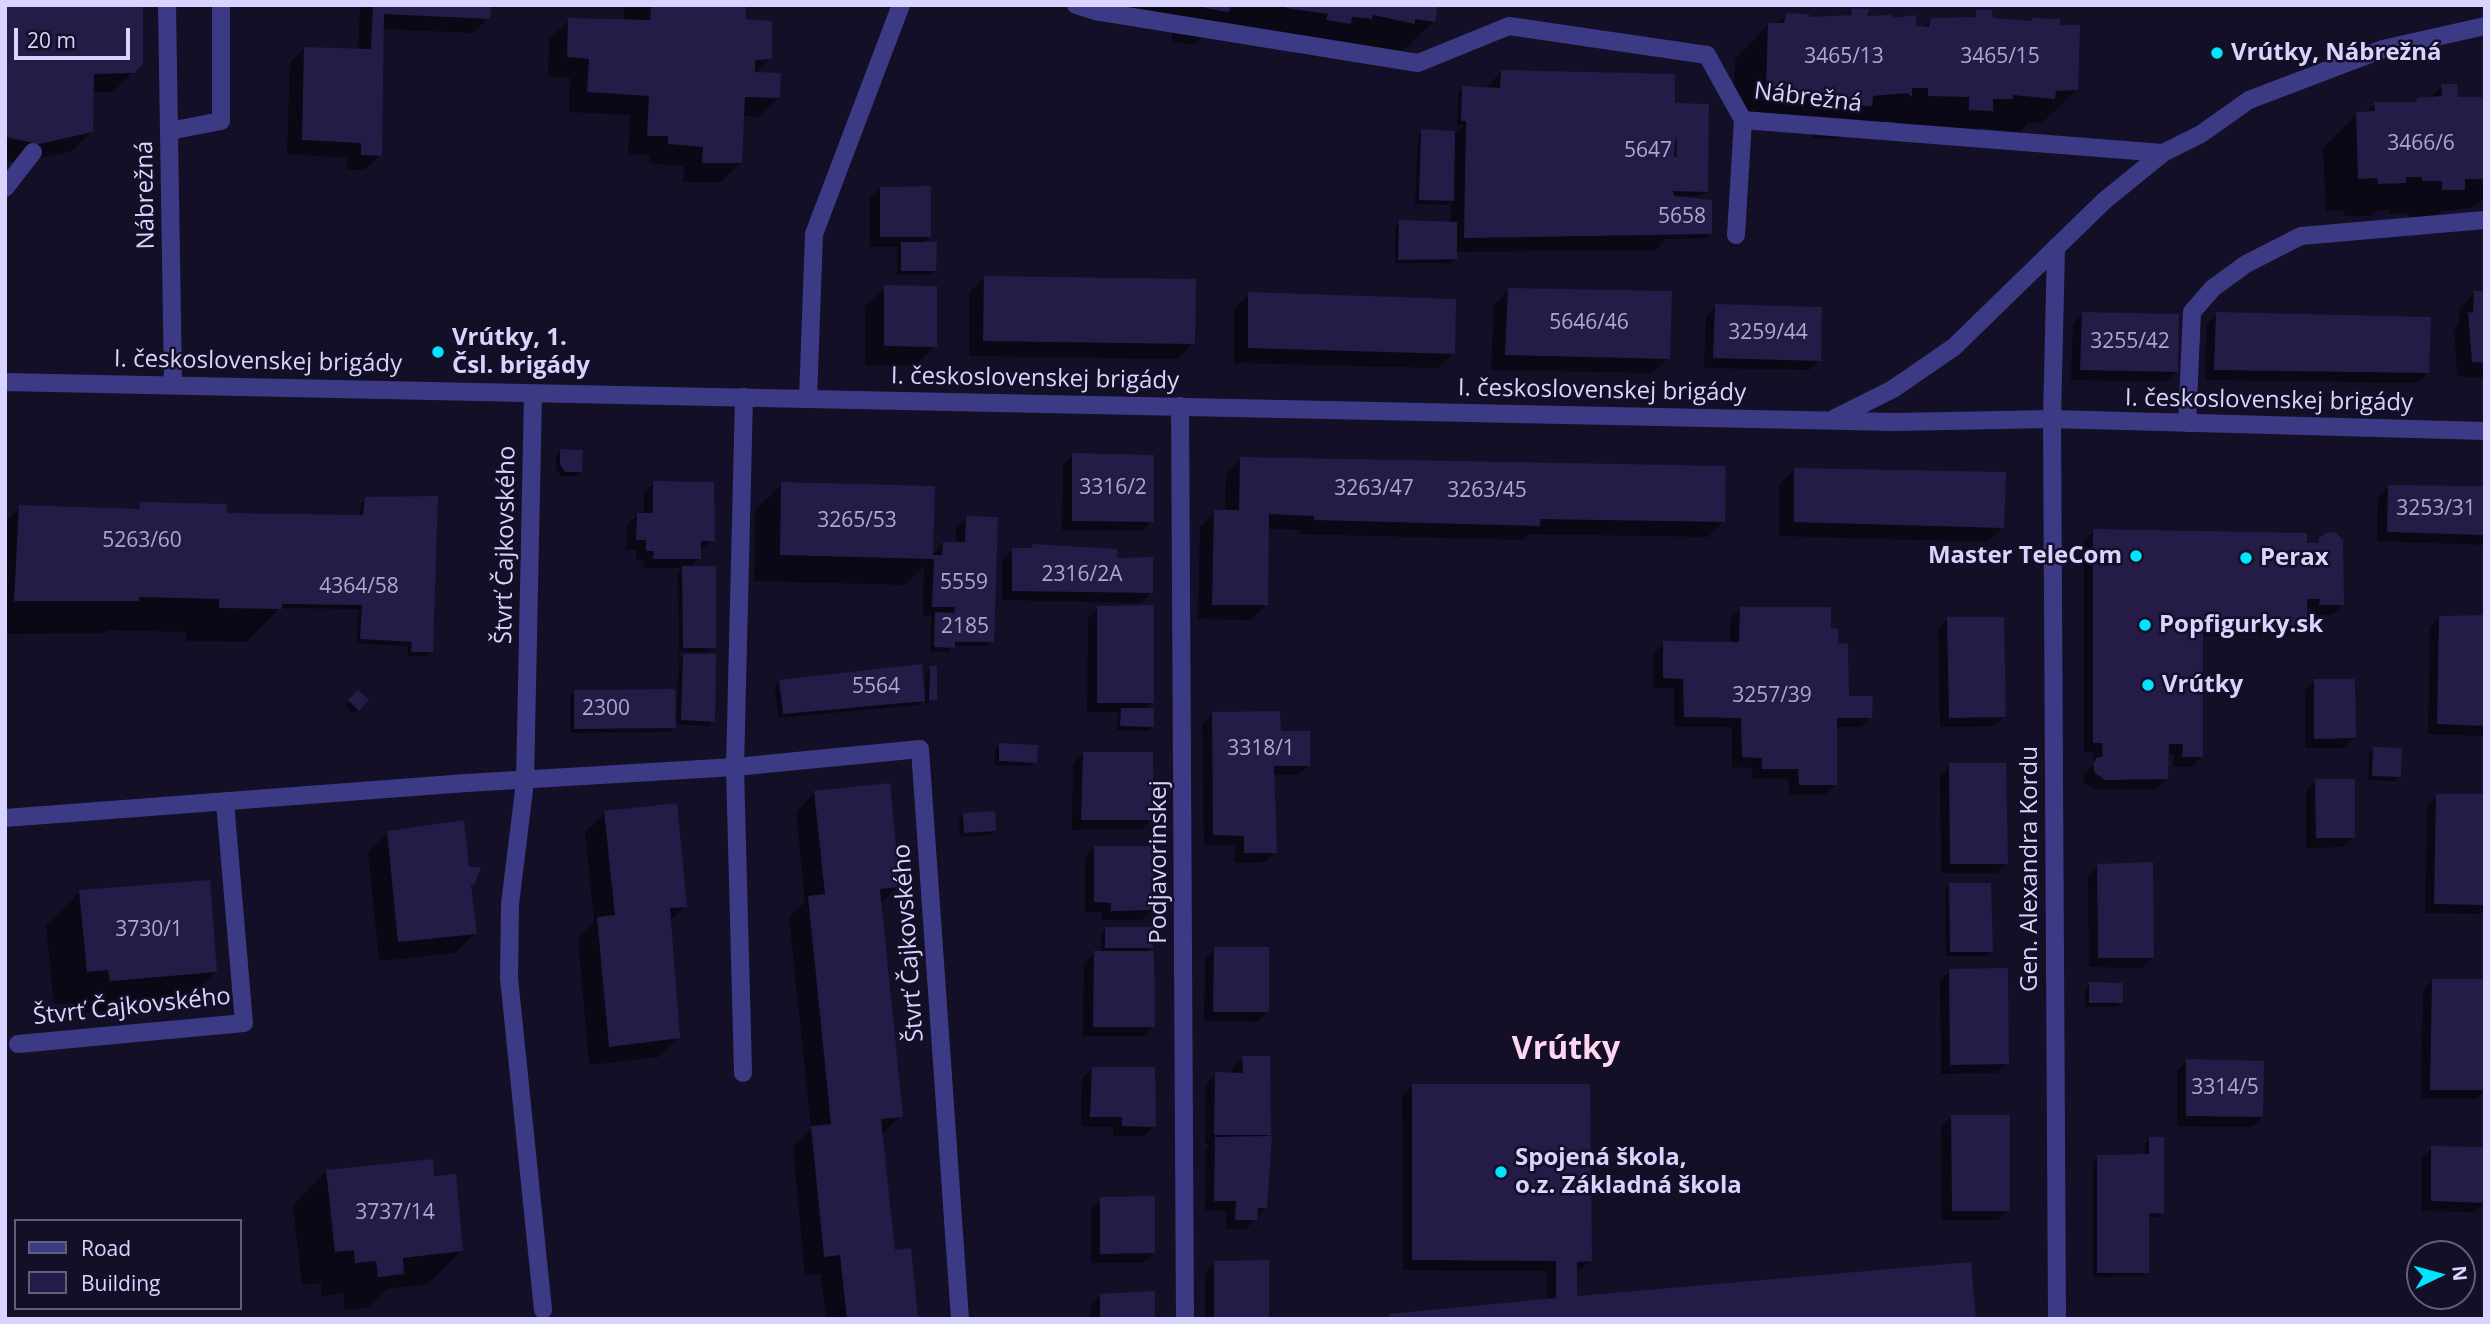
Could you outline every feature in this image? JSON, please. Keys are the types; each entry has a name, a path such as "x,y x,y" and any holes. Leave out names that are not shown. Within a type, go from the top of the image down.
{"street":[{"name":"Nábrežná","path":"167,5 173,384"},
{"path":"169,131 221,121 221,5"},
{"path":"808,398 814,234 901,5"},
{"name":"Nábrežná","path":"1076,5 1109,14 1418,63 1509,26 1707,55 1743,120 2163,153"},
{"path":"1831,420 1893,389 1954,347 2104,201 2163,153 2202,134 2249,100 2384,50 2485,26"},
{"path":"1735,235 1743,120"},
{"path":"5,188 33,152"},
{"path":"2187,424 2192,312 2213,288 2246,264 2301,236 2485,220"},
{"path":"2052,419 2056,247"},
{"name":"I. československej brigády","path":"11,382 1831,420 2052,419 2485,430"},
{"name":"Štvrť Čajkovského","path":"533,394 525,782 510,904 509,978 543,1310"},
{"path":"743,1073 735,767 744,397"},
{"name":"Podjavorinskej","path":"1180,406 1185,1319"},
{"name":"Gen. Alexandra Kordu","path":"2052,419 2057,1319"},
{"name":"Štvrť Čajkovského","path":"5,818 466,783 525,782 735,767 920,749 960,1319"},
{"name":"Štvrť Čajkovského","path":"18,1044 244,1023 225,802"}],"building":[{"path":"5,5 143,5 143,64 135,73 94,74 93,132 39,144 5,137"},
{"path":"373,5 491,5 490,19 384,14 382,156 361,155 361,143 302,140 304,47 371,49"},
{"path":"651,5 746,5 746,19 772,21 772,59 755,60 755,72 781,73 780,98 745,97 742,163 702,163 703,147 668,144 668,136 647,136 649,96 587,92 589,59 567,57 568,18 650,20"},
{"path":"1205,5 1231,5 1229,12 1205,8"},
{"path":"1287,5 1438,5 1435,22 1415,19 1415,24 1373,15 1372,19 1352,17 1351,24 1326,20 1328,14 1286,8"},
{"path":"1852,8 1869,9 1867,16 1891,15 1894,18 1916,15 1916,26 1929,27 1931,18 1975,17 1976,10 1992,10 1993,18 2031,21 2032,18 2060,19 2060,25 2080,25 2078,90 2056,91 2055,99 2013,95 2013,99 1993,99 1993,111 1969,110 1969,97 1928,96 1928,88 1912,88 1912,97 1907,93 1873,96 1872,106 1845,105 1845,97 1807,92 1807,95 1782,95 1782,89 1766,88 1768,23 1784,23 1786,13 1809,14 1809,17 1851,15"},
{"path":"1501,70 1675,74 1675,103 1709,104 1708,192 1673,191 1674,196 1712,200 1712,234 1464,238 1466,121 1461,121 1462,86 1500,88","holes":["1675,139 1677,157 1674,157"]},
{"path":"2441,84 2457,84 2458,97 2485,97 2484,179 2465,179 2465,190 2442,190 2442,181 2422,181 2422,177 2406,177 2406,183 2378,184 2377,178 2358,179 2356,112 2375,111 2374,102 2415,102 2418,98 2442,96"},
{"path":"1421,129 1455,131 1454,201 1419,200"},
{"path":"931,186 931,237 880,237 880,187"},
{"path":"1399,220 1457,222 1457,259 1398,260"},
{"path":"901,242 937,242 936,271 901,271"},
{"path":"984,276 1196,279 1195,344 983,341"},
{"path":"884,285 937,286 937,347 884,346"},
{"path":"1508,288 1672,291 1670,359 1505,355"},
{"path":"2474,291 2485,291 2485,363 2472,362 2468,312 2473,313"},
{"path":"1248,292 1456,299 1455,354 1248,348"},
{"path":"1715,304 1822,307 1821,361 1713,358"},
{"path":"2082,312 2179,314 2178,372 2080,370"},
{"path":"2216,312 2431,317 2429,373 2214,370"},
{"path":"560,449 583,450 582,472 565,472 560,464"},
{"path":"1072,453 1154,455 1154,522 1072,521"},
{"path":"1240,457 1726,466 1725,522 1540,519 1540,526 1314,520 1314,516 1269,514 1268,605 1212,605 1214,510 1239,510"},
{"path":"1794,468 2006,472 2004,528 1794,522"},
{"path":"653,481 714,482 715,541 701,541 701,559 653,559 654,551 646,551 646,540 636,540 637,513 653,513"},
{"path":"781,482 935,486 933,555 942,555 943,542 965,542 966,516 998,517 994,642 955,642 955,648 934,647 935,612 954,613 955,607 932,607 934,559 780,555"},
{"path":"2388,485 2485,486 2485,535 2387,532"},
{"path":"438,496 433,652 411,652 412,642 360,639 362,605 282,604 282,609 219,608 219,599 139,597 139,601 14,601 19,505 139,509 140,502 226,504 227,513 363,515 365,497"},
{"name":"Vrútky","path":"2093,529 2307,533 2307,543 2318,543 2319,538 2328,532 2336,533 2343,540 2344,605 2319,605 2320,599 2307,599 2307,625 2203,627 2203,757 2182,757 2183,744 2169,744 2168,779 2105,780 2095,773 2093,764 2096,758 2103,756 2102,743 2093,743"},
{"path":"1032,544 1117,549 1117,558 1153,557 1153,593 1012,591 1012,548 1032,548"},
{"path":"682,566 716,566 716,648 683,648"},
{"path":"1154,605 1154,703 1097,703 1097,606"},
{"path":"1740,607 1831,607 1831,628 1838,629 1838,644 1848,643 1849,696 1873,696 1872,718 1837,718 1837,785 1799,785 1798,769 1762,769 1762,758 1742,757 1741,718 1684,717 1683,679 1663,678 1663,641 1739,642"},
{"path":"2485,615 2485,726 2437,724 2439,616"},
{"path":"1947,617 2004,617 2006,717 1949,718"},
{"path":"683,654 716,654 715,722 681,720"},
{"path":"922,664 925,701 783,714 779,680"},
{"path":"930,666 937,666 937,700 929,701"},
{"path":"2314,679 2355,679 2356,738 2314,739"},
{"path":"675,689 676,728 574,729 574,690"},
{"path":"358,690 369,700 359,711 348,700"},
{"path":"1121,708 1154,708 1154,727 1120,726"},
{"path":"1280,711 1281,731 1310,731 1310,766 1274,766 1277,853 1244,853 1244,836 1213,835 1212,712"},
{"path":"999,743 1038,745 1037,763 999,761"},
{"path":"2373,747 2402,748 2401,777 2372,776"},
{"path":"1083,752 1153,752 1154,820 1081,820"},
{"path":"1949,763 2006,763 2008,864 1950,864"},
{"path":"2315,779 2355,779 2355,838 2316,838"},
{"path":"890,783 900,887 880,889 903,1117 881,1119 895,1250 911,1248 918,1319 847,1319 840,1255 824,1257 811,1126 831,1124 808,896 825,894 814,791"},
{"path":"2436,794 2485,794 2485,905 2434,904"},
{"path":"677,803 687,907 670,908 680,1038 609,1047 597,917 615,915 604,811"},
{"path":"995,811 996,831 964,833 963,813"},
{"path":"464,820 469,867 481,867 474,885 471,885 477,934 398,942 387,831"},
{"path":"1094,846 1153,846 1154,910 1111,911 1111,903 1094,902"},
{"path":"2153,862 2154,958 2098,958 2097,864"},
{"path":"210,880 217,972 110,981 108,970 87,972 79,890"},
{"path":"1949,883 1991,883 1993,952 1950,952"},
{"path":"1105,927 1153,927 1153,948 1105,948"},
{"path":"1214,947 1269,947 1269,1012 1213,1012"},
{"path":"1094,951 1154,951 1155,1027 1093,1027"},
{"path":"2008,968 2009,1064 1950,1065 1949,969"},
{"path":"2432,979 2485,979 2485,1090 2430,1090"},
{"path":"2089,982 2123,983 2123,1003 2089,1003"},
{"path":"1242,1056 1270,1056 1271,1135 1214,1135 1215,1072 1243,1073"},
{"path":"2186,1059 2264,1061 2263,1117 2186,1116"},
{"path":"1092,1067 1155,1067 1156,1127 1122,1126 1122,1117 1090,1117"},
{"name":"Spojená škola, o.z. Základná škola","path":"1412,1084 1590,1084 1592,1261 1577,1262 1577,1296 1971,1262 1976,1319 1389,1319 1389,1314 1556,1298 1556,1261 1412,1260"},
{"path":"1951,1115 2010,1115 2010,1211 1952,1211"},
{"path":"1272,1136 1267,1208 1258,1208 1257,1220 1235,1220 1236,1201 1214,1201 1215,1137"},
{"path":"2149,1137 2164,1137 2164,1213 2149,1214 2149,1273 2097,1273 2097,1155 2149,1154"},
{"path":"2431,1146 2485,1147 2485,1203 2431,1201"},
{"path":"433,1159 434,1176 456,1174 463,1251 403,1258 404,1274 378,1277 376,1261 355,1263 354,1250 335,1252 326,1170"},
{"path":"1155,1196 1155,1253 1100,1254 1100,1197"},
{"path":"1269,1260 1269,1318 1214,1319 1214,1261"},
{"path":"1155,1291 1155,1319 1100,1319 1100,1294"}],"place":[{"name":"Vrútky, Nábrežná","path":"2217,53"},
{"name":"Vrútky, 1. Čsl. brigády","path":"438,352"},
{"name":"Master TeleCom","path":"2136,556"},
{"name":"Perax","path":"2246,558"},
{"name":"Popfigurky.sk","path":"2145,625"},
{"name":"Vrútky","path":"2148,685"},
{"name":"Spojená škola, o.z. Základná škola","path":"1501,1172"}],"district":[{"name":"Vrútky","path":"1566,1050"}]}
